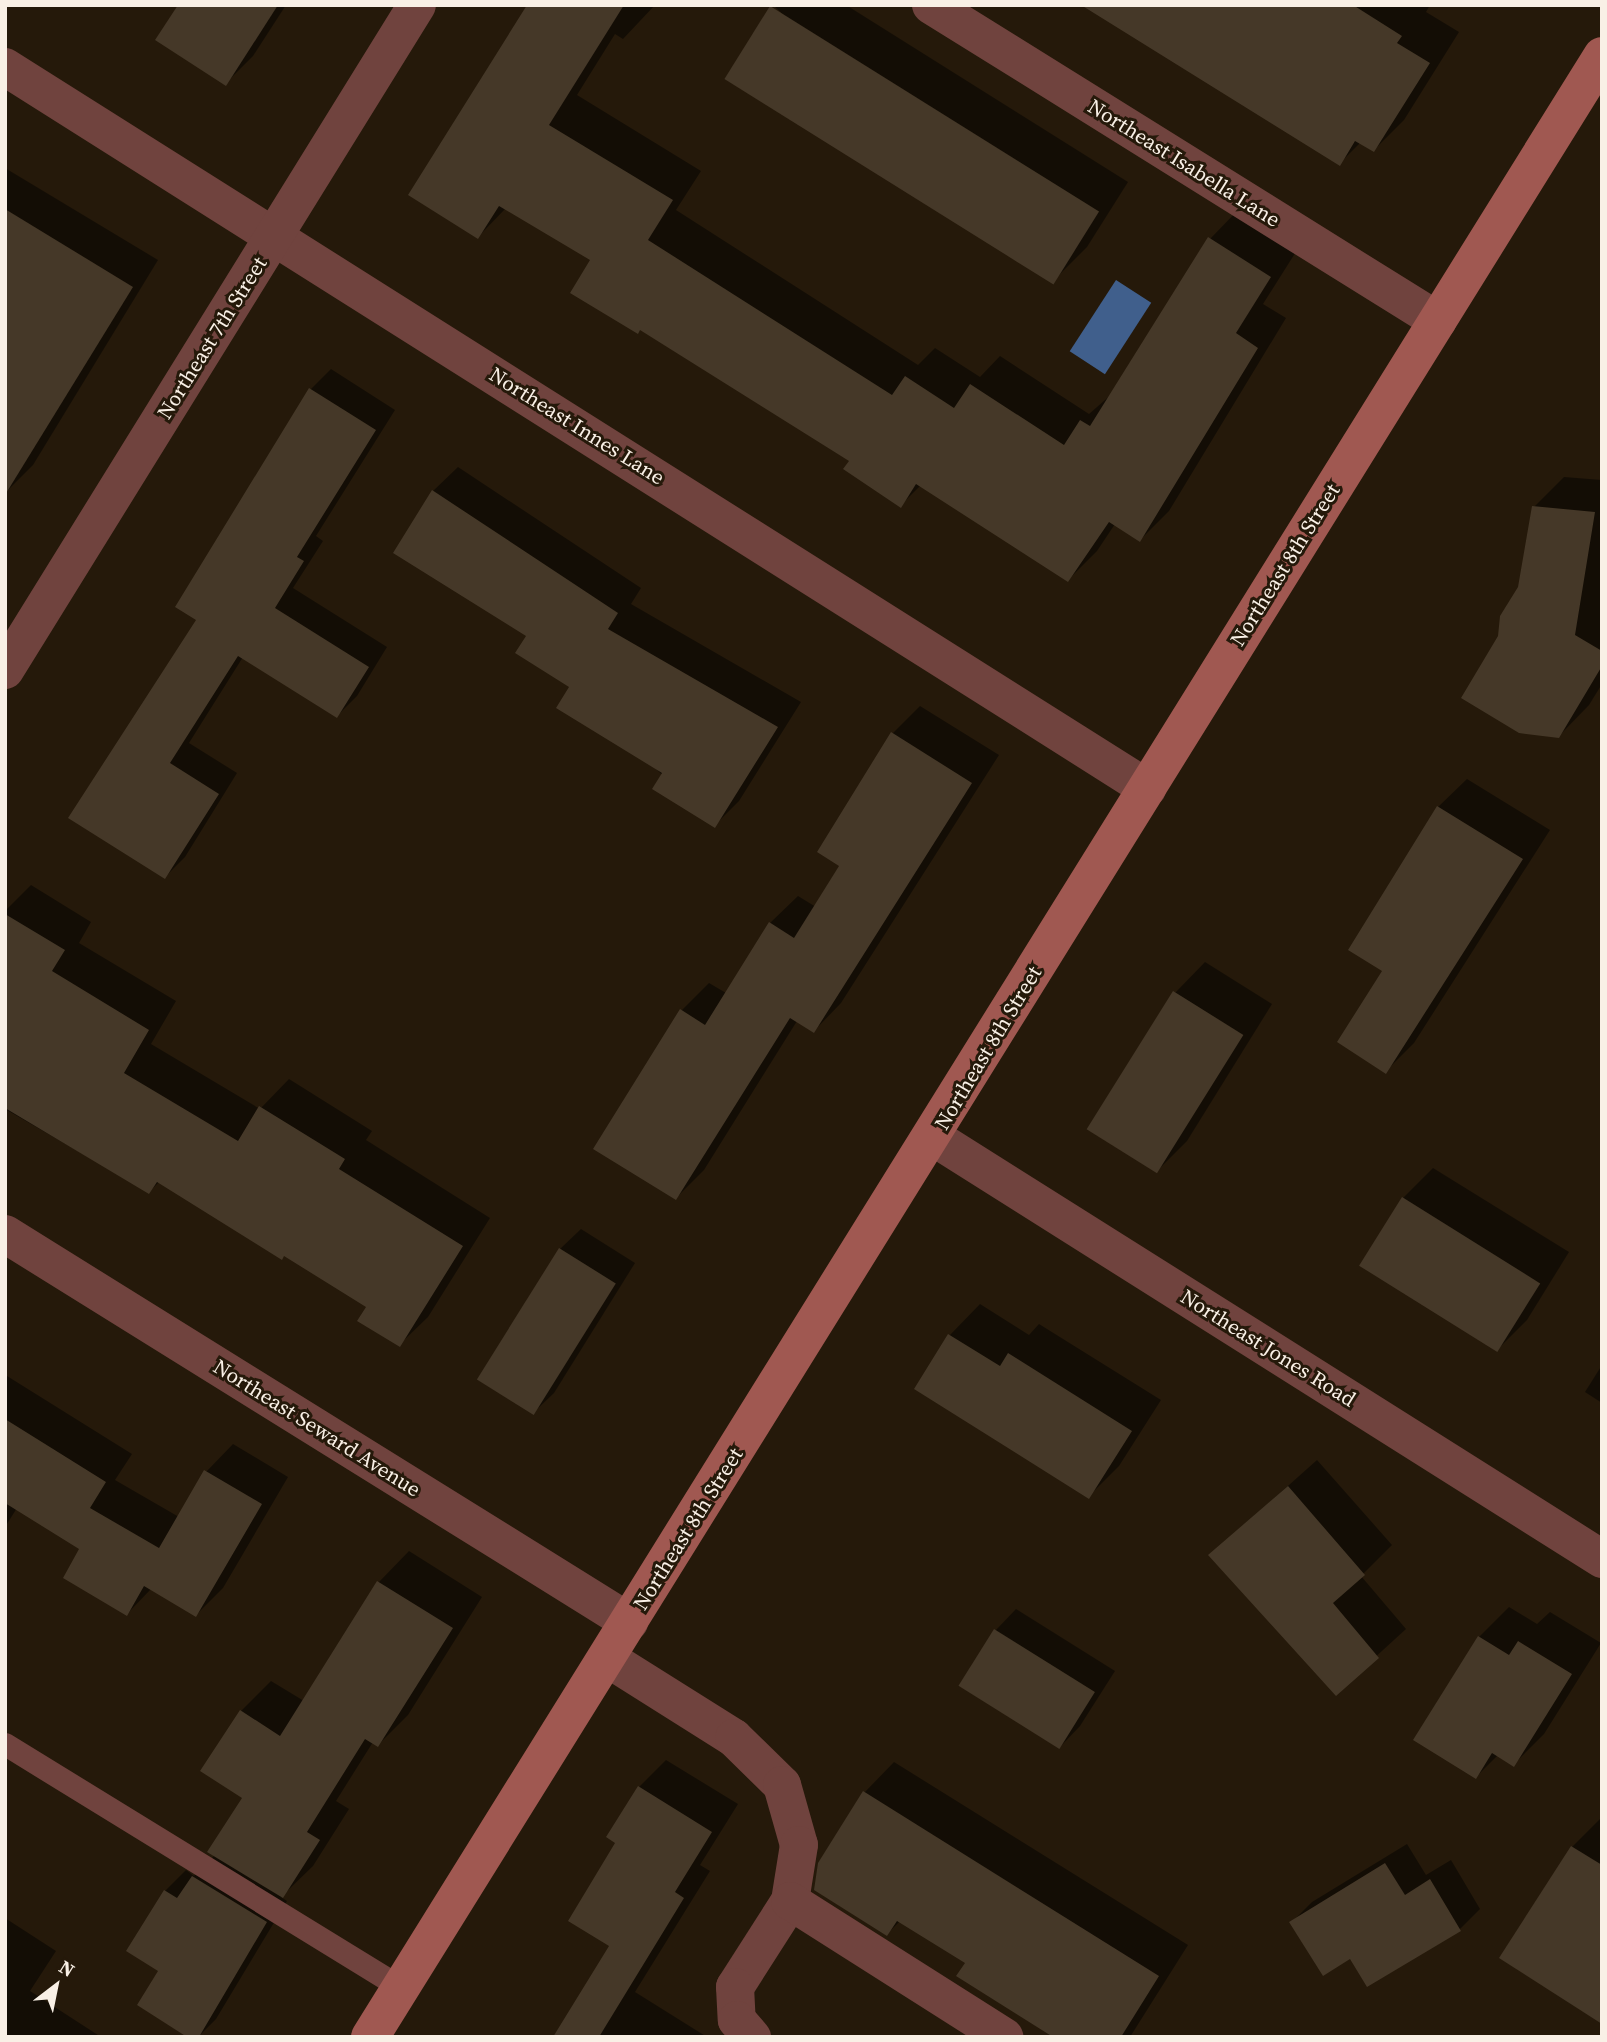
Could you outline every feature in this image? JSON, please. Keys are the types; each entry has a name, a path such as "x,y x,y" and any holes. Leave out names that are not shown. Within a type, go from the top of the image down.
{"main road":[{"name":"Northeast 8th Street","path":"370,2037 933,1137 1602,56"}],"street":[{"name":"Northeast 7th Street","path":"5,670 417,5"},
{"name":"Northeast Isabella Lane","path":"931,5 1438,321"},
{"name":"Northeast Innes Lane","path":"5,67 277,234 1147,788"},
{"name":"Northeast Jones Road","path":"933,1137 1602,1559"},
{"name":"Northeast Seward Avenue","path":"5,1234 629,1622"},
{"path":"607,1658 734,1738 782,1785 799,1845 790,1901 735,1987 737,2020 752,2037"},
{"path":"790,1901 1004,2037"}],"lane":[{"path":"5,1744 400,1987"}],"water":[{"path":"1116,280 1151,303 1105,374 1070,351"}],"building":[{"path":"178,5 278,5 226,86 155,40"},
{"path":"527,5 624,5 549,125 673,200 648,240 892,395 905,376 954,408 970,384 1064,445 1080,420 1090,426 1208,237 1271,277 1236,333 1258,348 1140,542 1109,522 1068,582 916,484 901,508 843,469 849,461 640,330 638,334 570,293 590,260 499,206 478,239 408,195"},
{"path":"1081,5 1353,5 1402,36 1397,43 1430,63 1374,152 1355,141 1340,166"},
{"path":"770,6 1099,212 1053,285 724,79"},
{"path":"5,209 133,287 5,495"},
{"path":"309,388 376,430 297,557 304,561 275,608 369,667 337,718 238,656 170,763 219,794 165,879 68,818 196,620 175,607"},
{"path":"432,490 618,613 608,629 778,727 715,828 652,789 662,773 556,708 569,687 515,653 526,636 393,553"},
{"path":"1532,506 1595,512 1575,635 1602,651 1602,666 1559,738 1519,733 1461,698 1498,636 1500,616 1518,587"},
{"path":"891,732 972,783 814,1033 790,1018 676,1200 593,1149 680,1009 705,1025 769,922 794,938 839,866 817,852"},
{"path":"1437,806 1523,859 1386,1074 1337,1042 1382,971 1348,950"},
{"path":"5,914 65,950 52,971 149,1030 124,1073 238,1141 259,1106 345,1159 339,1169 463,1246 400,1347 357,1321 366,1307 284,1256 282,1260 157,1182 149,1194 5,1108"},
{"path":"1173,991 1243,1035 1157,1173 1087,1129"},
{"path":"1402,1197 1540,1283 1497,1352 1359,1266"},
{"path":"559,1248 616,1284 534,1415 477,1379"},
{"path":"948,1334 1000,1366 1008,1353 1132,1431 1089,1499 914,1389"},
{"path":"5,1419 106,1482 90,1508 159,1548 204,1470 262,1504 196,1617 144,1586 127,1616 63,1578 79,1549 5,1503"},
{"path":"1288,1486 1365,1575 1333,1603 1379,1658 1336,1696 1208,1555"},
{"path":"377,1581 453,1628 378,1747 365,1739 307,1832 320,1840 283,1898 207,1852 242,1798 200,1771 240,1710 280,1736"},
{"path":"994,1629 1095,1692 1059,1749 958,1686"},
{"path":"1478,1636 1509,1655 1518,1641 1572,1674 1514,1767 1492,1753 1476,1779 1413,1740"},
{"path":"638,1786 712,1832 675,1892 684,1898 599,2037 553,2037 609,1946 568,1921 615,1843 606,1837"},
{"path":"863,1791 1159,1976 1121,2037 1053,2037 956,1976 965,1963 897,1921 887,1936 814,1890 818,1863"},
{"path":"1571,1846 1602,1865 1602,2024 1499,1958"},
{"path":"1385,1863 1405,1895 1430,1879 1461,1931 1367,1987 1350,1959 1323,1976 1289,1922"},
{"path":"192,1876 267,1922 199,2037 187,2037 137,2005 158,1971 126,1951 164,1890 177,1898"}]}
